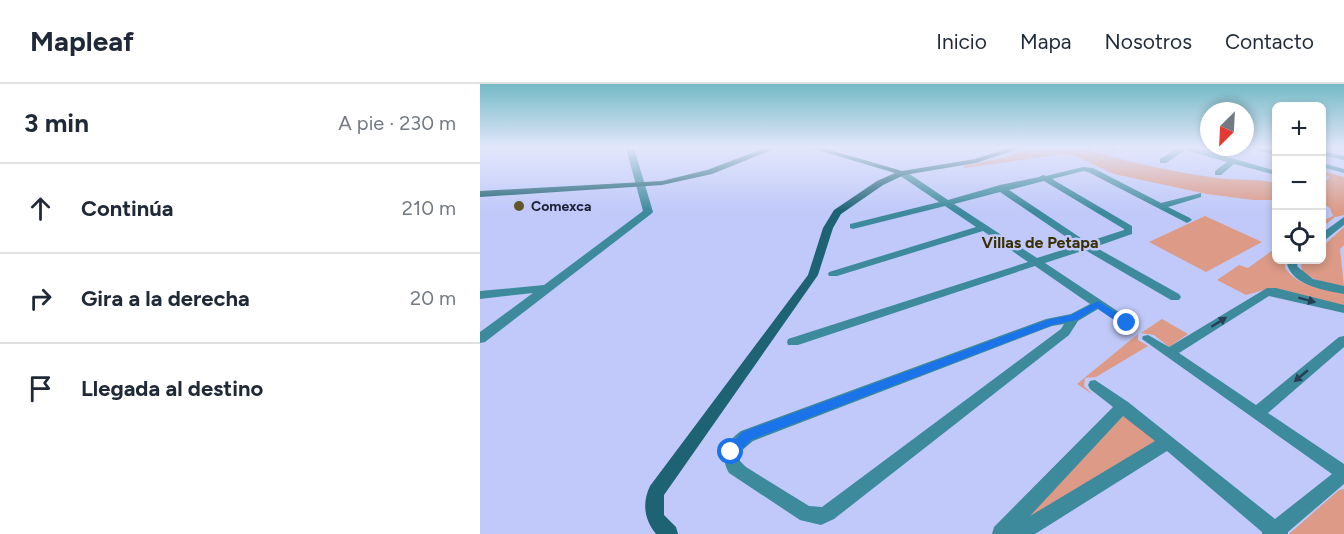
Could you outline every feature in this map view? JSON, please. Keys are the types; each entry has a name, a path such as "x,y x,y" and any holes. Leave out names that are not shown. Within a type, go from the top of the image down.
{"main road":[{"path":"480,194 640,185 694,176 714,169"},
{"path":"888,169 902,173"},
{"path":"669,534 658,524 655,513 653,499 660,485 813,275 828,228 837,213 874,187 902,173 927,169"}],"street":[{"path":"480,339 648,212 636,169"},
{"path":"853,226 1043,177 1088,169 1186,220"},
{"path":"1218,173 1223,169"},
{"path":"902,173 1127,323"},
{"path":"793,342 1034,262 1128,234 1130,230 1043,177"},
{"path":"1000,188 1086,246 1175,297"},
{"path":"1161,206 1198,195"},
{"path":"1326,235 1344,220"},
{"path":"833,274 984,228"},
{"path":"1292,264 1304,279 1319,285 1344,290"},
{"path":"480,295 549,288"},
{"path":"1169,353 1267,292 1279,292 1344,309"},
{"path":"1074,318 1065,332 828,513 821,516 806,514 740,472 731,463 730,456 733,449 747,436 1050,322 1074,318 1098,304"},
{"path":"1095,385 1168,442 1275,533 1344,473 1258,412 1148,339"},
{"path":"1258,412 1344,340"},
{"path":"1001,534 1123,406"},
{"path":"1018,534 1168,442"}],"shaded area":[{"path":"1103,169 1164,169 1225,179 1272,182 1272,200 1207,194 1114,174"},
{"path":"1326,172 1344,177 1344,215 1335,217 1326,224 1326,219 1333,216 1330,208 1326,206 1326,180 1330,177 1326,176"},
{"path":"1205,216 1262,242 1206,272 1149,242"},
{"path":"1344,227 1344,245 1340,249 1344,286 1322,282 1302,271 1301,264 1326,264 1326,243"},
{"path":"1272,251 1272,264 1286,264 1285,268 1290,274 1304,283 1344,294 1344,306 1271,288 1246,295 1217,280 1239,265 1248,268"},
{"path":"1162,319 1188,334 1169,347 1154,335 1141,333"},
{"path":"1138,334 1138,340 1148,346 1096,377 1085,378 1084,386 1092,394 1077,384"},
{"path":"1123,406 1168,442 1001,534"},
{"path":"1344,489 1344,534 1289,534 1339,490"}],"place":[{"name":"Comexca","path":"519,206"}],"district":[{"name":"Villas de Petapa","path":"1040,242"}],"route":[{"path":"731,452 747,436 1050,322 1074,318 1098,304 1127,323"}]}
